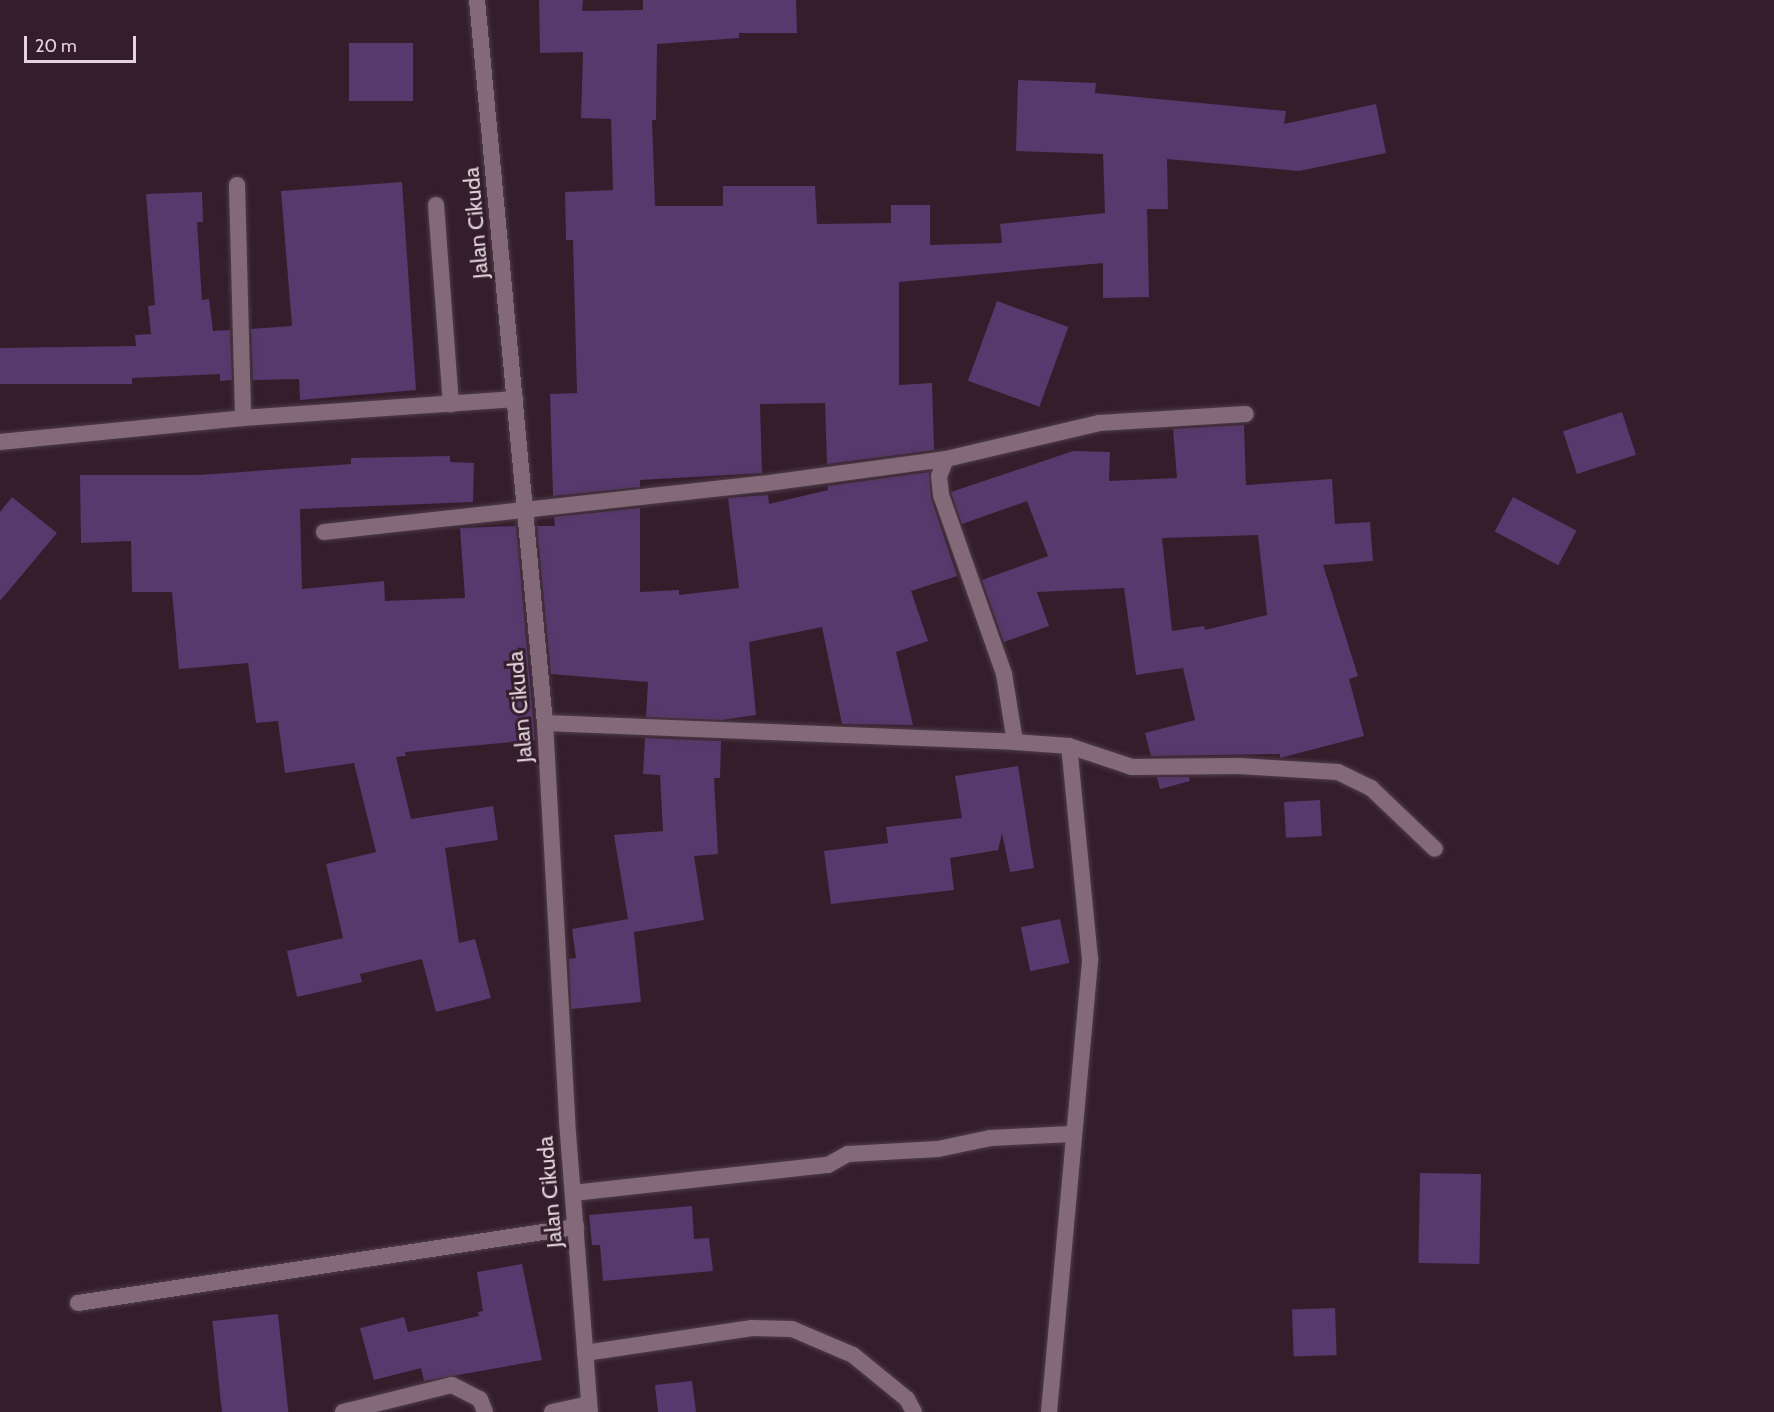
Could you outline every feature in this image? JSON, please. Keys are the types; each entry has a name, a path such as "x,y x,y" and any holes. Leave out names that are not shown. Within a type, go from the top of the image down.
{"street":[{"name":"Jalan Cikuda","path":"477,0 545,723 573,1193 589,1408"},
{"path":"237,185 243,418"},
{"path":"436,205 451,404"},
{"path":"0,442 243,418 515,399"},
{"path":"324,532 524,511 946,459 1099,423 1246,414"},
{"path":"946,459 939,476 941,495 1002,667 1015,742"},
{"path":"545,723 1015,742 1069,746 1132,767 1239,765 1338,772 1371,789 1435,849"},
{"path":"1049,1412 1072,1134 1090,959 1069,746"},
{"path":"573,1193 828,1165 848,1154 938,1149 990,1138 1072,1134"},
{"path":"78,1303 576,1227"},
{"path":"585,1353 752,1328 792,1329 853,1355 907,1399 914,1412"},
{"path":"343,1412 452,1384 480,1400 485,1412"},
{"path":"552,1412 589,1408"}],"building":[{"path":"539,0 583,0 582,11 643,10 643,0 796,0 797,33 739,33 739,38 657,44 656,120 652,120 655,206 723,206 723,186 815,186 817,224 891,223 891,205 930,205 930,245 1002,243 1000,224 1105,213 1103,154 1016,151 1018,80 1096,83 1095,93 1286,111 1284,124 1376,104 1386,153 1299,171 1167,159 1168,209 1147,209 1149,297 1103,298 1103,263 899,282 899,385 932,383 934,450 827,464 825,403 760,404 762,473 640,480 640,487 553,496 550,394 577,393 573,240 566,240 565,192 613,190 611,119 581,118 583,52 540,53"},
{"path":"349,43 413,43 413,101 349,101"},
{"path":"402,182 416,390 300,400 299,379 253,380 251,329 292,326 281,191"},
{"path":"202,192 203,222 197,222 202,300 209,299 213,331 230,330 232,380 220,381 220,374 132,378 132,384 0,384 0,348 136,346 135,335 151,334 148,306 155,305 146,194"},
{"path":"997,301 1068,327 1039,407 968,381"},
{"path":"1622,412 1636,455 1577,474 1563,431"},
{"path":"1244,425 1246,485 1332,479 1335,524 1370,522 1373,561 1323,565 1358,676 1349,679 1364,736 1280,758 1280,754 1151,756 1145,733 1195,720 1183,668 1136,675 1124,588 1037,592 1049,626 1004,642 982,580 1048,556 1027,501 962,524 951,492 1073,451 1110,452 1109,481 1177,478 1173,429","holes":["1258,535 1267,615 1205,630 1204,626 1172,631 1162,538"]},
{"path":"450,456 450,462 474,463 473,502 300,509 302,589 384,581 385,601 465,598 460,528 516,526 535,740 405,752 406,756 396,757 411,819 493,806 498,840 445,848 459,943 475,939 491,998 436,1012 422,959 360,974 362,982 297,997 287,951 343,938 326,864 376,852 354,763 285,773 278,721 256,723 248,663 179,669 172,592 132,592 131,541 81,543 80,475 199,475 351,464 351,458"},
{"path":"929,472 931,498 957,576 911,591 928,641 896,652 913,725 842,724 822,627 749,642 756,715 722,720 646,717 648,682 551,674 537,526 555,526 554,517 640,508 640,592 679,590 679,595 739,588 728,498 768,495 769,504 828,490 828,486"},
{"path":"12,497 57,533 0,601 0,512"},
{"path":"1513,497 1577,531 1558,565 1495,531"},
{"path":"645,738 721,741 720,778 714,778 718,854 694,856 704,920 634,932 641,1002 571,1009 569,959 576,958 572,929 628,919 614,835 663,831 660,775 643,774"},
{"path":"1018,766 1034,868 1010,872 1002,833 998,850 950,858 954,890 831,904 824,851 888,843 886,827 962,818 955,776"},
{"path":"1157,777 1189,777 1190,781 1160,789"},
{"path":"1320,800 1322,836 1286,838 1284,802"},
{"path":"1060,919 1069,963 1030,971 1021,927"},
{"path":"1420,1173 1481,1174 1479,1264 1418,1263"},
{"path":"692,1206 694,1239 709,1238 713,1271 603,1281 600,1245 592,1245 589,1215"},
{"path":"522,1264 542,1360 424,1381 421,1368 374,1380 360,1328 404,1317 408,1332 479,1316 478,1312 483,1311 477,1272"},
{"path":"1335,1308 1337,1355 1294,1356 1292,1310"},
{"path":"278,1314 288,1412 222,1412 212,1321"},
{"path":"692,1381 696,1412 658,1412 655,1385"}]}
